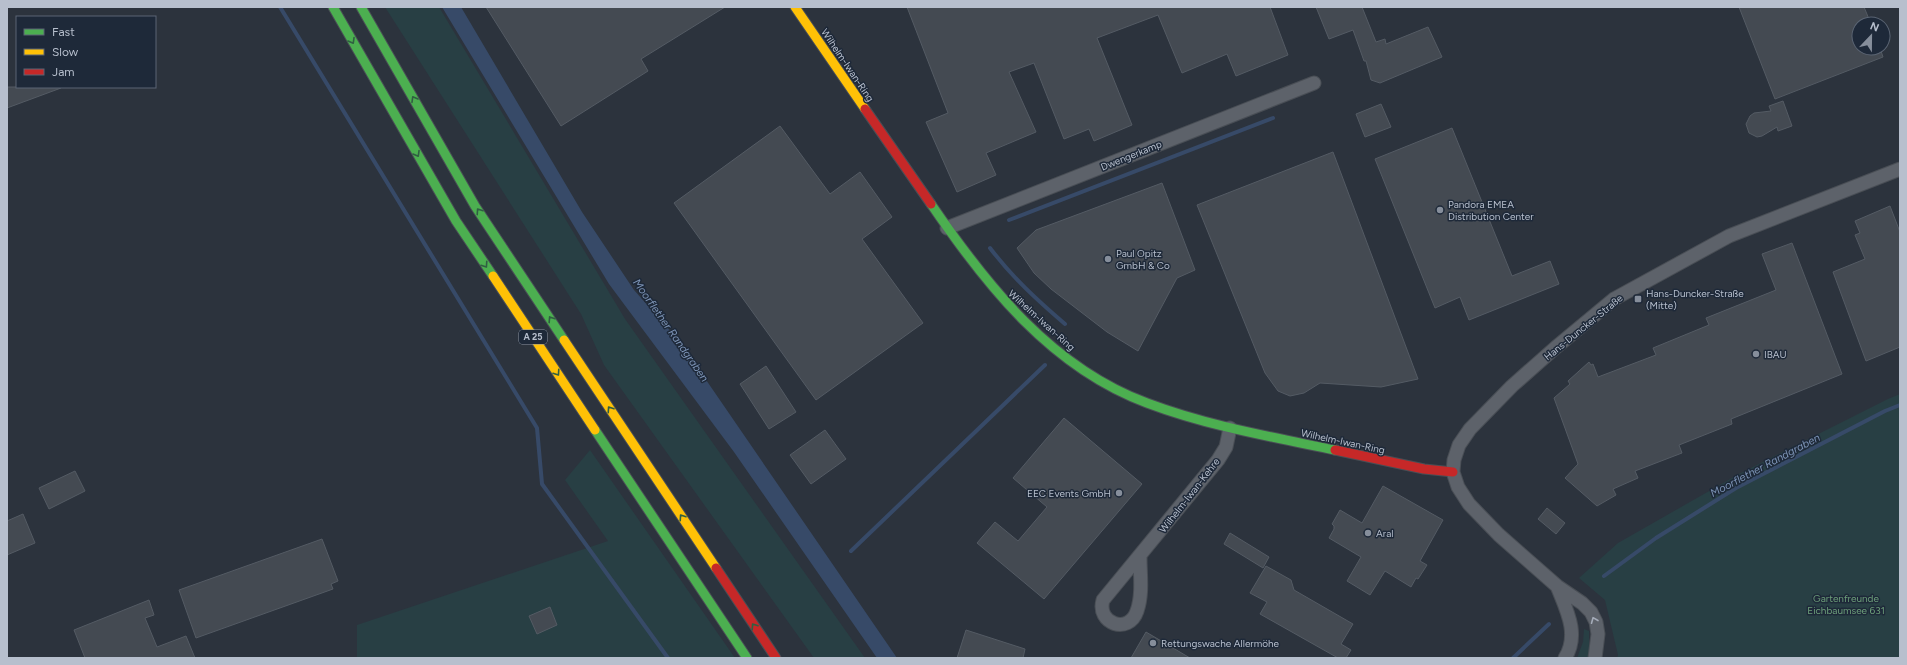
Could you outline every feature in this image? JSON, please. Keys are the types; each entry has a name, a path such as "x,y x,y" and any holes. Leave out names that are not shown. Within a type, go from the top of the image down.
{"main road":[{"name":"A 25","path":"333,7 456,221 747,658"},
{"name":"A 25","path":"361,7 475,206 776,658"},
{"name":"Wilhelm-Iwan-Ring","path":"795,7 947,228 1001,298 1052,347 1075,365 1110,386 1146,403 1181,415 1230,428 1424,469 1453,472"}],"street":[{"name":"Dwengerkamp","path":"947,228 1314,83"},
{"name":"Hans-Duncker-Straße","path":"1453,472 1454,460 1459,445 1470,428 1512,386 1614,299 1729,236 1900,169"},
{"name":"Wilhelm-Iwan-Kehre","path":"1140,558 1140,597 1135,615 1133,619 1125,624 1121,625 1111,622 1104,614 1102,605 1104,600 1140,558 1218,460 1226,447 1230,428"},
{"path":"1453,472 1458,487 1469,504 1499,535 1556,586 1582,603 1596,622 1598,645 1595,658"},
{"path":"1556,586 1571,621 1573,632 1568,654 1565,658"}],"green space":[{"path":"385,7 439,7 625,319 865,658 814,658 604,365 581,314"},
{"name":"Gartenfreunde Eichbaumsee 631","path":"1900,394 1900,658 1617,658 1618,655 1605,600 1579,578 1618,543 1739,474"},
{"path":"590,450 735,658 357,658 357,625 608,541 565,480"},
{"path":"1584,629 1589,631 1589,656 1588,658 1577,658 1583,642"}],"water":[{"path":"442,7 461,7 582,212 634,290 680,342 897,658 877,658 734,452 609,284"}],"building":[{"path":"486,7 725,7 641,59 648,71 561,126"},
{"path":"907,7 1270,7 1288,55 1236,76 1227,54 1182,73 1158,15 1097,38 1132,125 1094,141 1089,129 1064,139 1034,63 1009,72 1036,132 986,153 996,175 957,192 926,122 948,113"},
{"path":"1316,7 1362,7 1376,42 1385,39 1386,44 1428,27 1442,57 1380,83 1371,80 1366,61 1364,61 1353,30 1329,39"},
{"path":"1739,7 1864,7 1868,16 1851,16 1851,56 1883,57 1775,99"},
{"path":"7,87 61,88 7,108"},
{"path":"1783,101 1792,126 1778,131 1777,127 1762,136 1757,137 1749,133 1746,124 1750,116 1754,113 1771,111 1769,106"},
{"path":"1381,104 1391,127 1365,137 1356,114"},
{"path":"780,126 830,194 860,172 892,217 862,239 923,323 816,400 674,203"},
{"name":"Pandora EMEA Distribution Center","path":"1452,128 1512,276 1550,261 1559,284 1469,320 1460,297 1435,308 1375,159"},
{"path":"1333,152 1418,379 1381,387 1320,383 1304,393 1290,396 1278,391 1265,373 1197,205"},
{"name":"Paul Opitz GmbH & Co","path":"1162,183 1195,270 1177,278 1138,351 1107,332 1051,289 1034,273 1017,248 1036,230"},
{"path":"1890,206 1900,232 1900,347 1866,361 1833,272 1865,259 1855,235 1860,233 1855,221"},
{"path":"1792,243 1842,374 1731,419 1732,424 1679,445 1682,453 1635,471 1638,478 1613,489 1616,495 1597,506 1565,478 1578,464 1554,398 1570,384 1568,381 1589,362 1591,365 1593,364 1598,377 1656,355 1653,348 1709,325 1706,318 1776,290 1762,254"},
{"path":"766,366 796,412 769,429 740,384"},
{"path":"1064,418 1142,484 1044,599 977,543 995,522 1018,541 1047,507 1013,478"},
{"path":"825,430 846,459 811,484 790,455"},
{"path":"75,471 85,491 49,509 39,488"},
{"path":"1383,486 1443,520 1420,561 1427,565 1418,579 1416,578 1411,587 1385,571 1370,595 1347,581 1361,557 1329,538 1334,529 1332,524 1340,510 1362,523"},
{"path":"1547,508 1565,523 1556,534 1538,519"},
{"path":"23,514 35,543 7,555 7,521"},
{"path":"1230,533 1269,557 1263,568 1224,544"},
{"path":"322,539 338,581 331,584 333,589 196,638 179,590"},
{"path":"1266,566 1291,580 1294,590 1353,624 1341,644 1351,650 1346,658 1338,658 1260,614 1267,602 1250,593"},
{"path":"149,600 154,615 145,618 157,647 186,636 195,658 85,658 74,630"},
{"path":"550,607 557,625 537,634 529,616"},
{"path":"966,630 1025,649 1023,658 957,658"},
{"name":"Rettungswache Allermöhe","path":"1146,632 1190,658 1131,658"}],"waterway":[{"path":"280,7 537,428 542,484 668,658"},
{"path":"1009,220 1273,118"},
{"path":"990,248 1025,288 1065,324"},
{"path":"851,551 1045,365"},
{"name":"Moorflether Randgraben","path":"1604,576 1656,538 1736,488 1885,411 1900,405"},
{"name":"Moorflether Randgraben","path":"1513,658 1549,624"}],"traffic: fast":[{"path":"333,7 456,221 493,276"},
{"path":"361,7 475,206 564,340"},
{"path":"931,204 952,235 999,294 1024,321 1081,369 1113,388 1170,411 1217,425 1335,450"},
{"path":"595,430 747,658"}],"traffic: slow":[{"path":"795,7 865,109"},
{"path":"493,276 595,430"},
{"path":"564,340 716,568"}],"traffic: jam":[{"path":"865,109 931,204"},
{"path":"1335,450 1424,469 1453,472"},
{"path":"716,568 776,658"}],"place":[{"name":"Pandora EMEA Distribution Center","path":"1440,210"},
{"name":"Paul Opitz GmbH & Co","path":"1108,259"},
{"name":"Hans-Duncker-Straße (Mitte)","path":"1638,299"},
{"name":"IBAU","path":"1756,354"},
{"name":"EEC Events GmbH","path":"1119,493"},
{"name":"Aral","path":"1368,533"},
{"name":"Rettungswache Allermöhe","path":"1153,643"}]}
